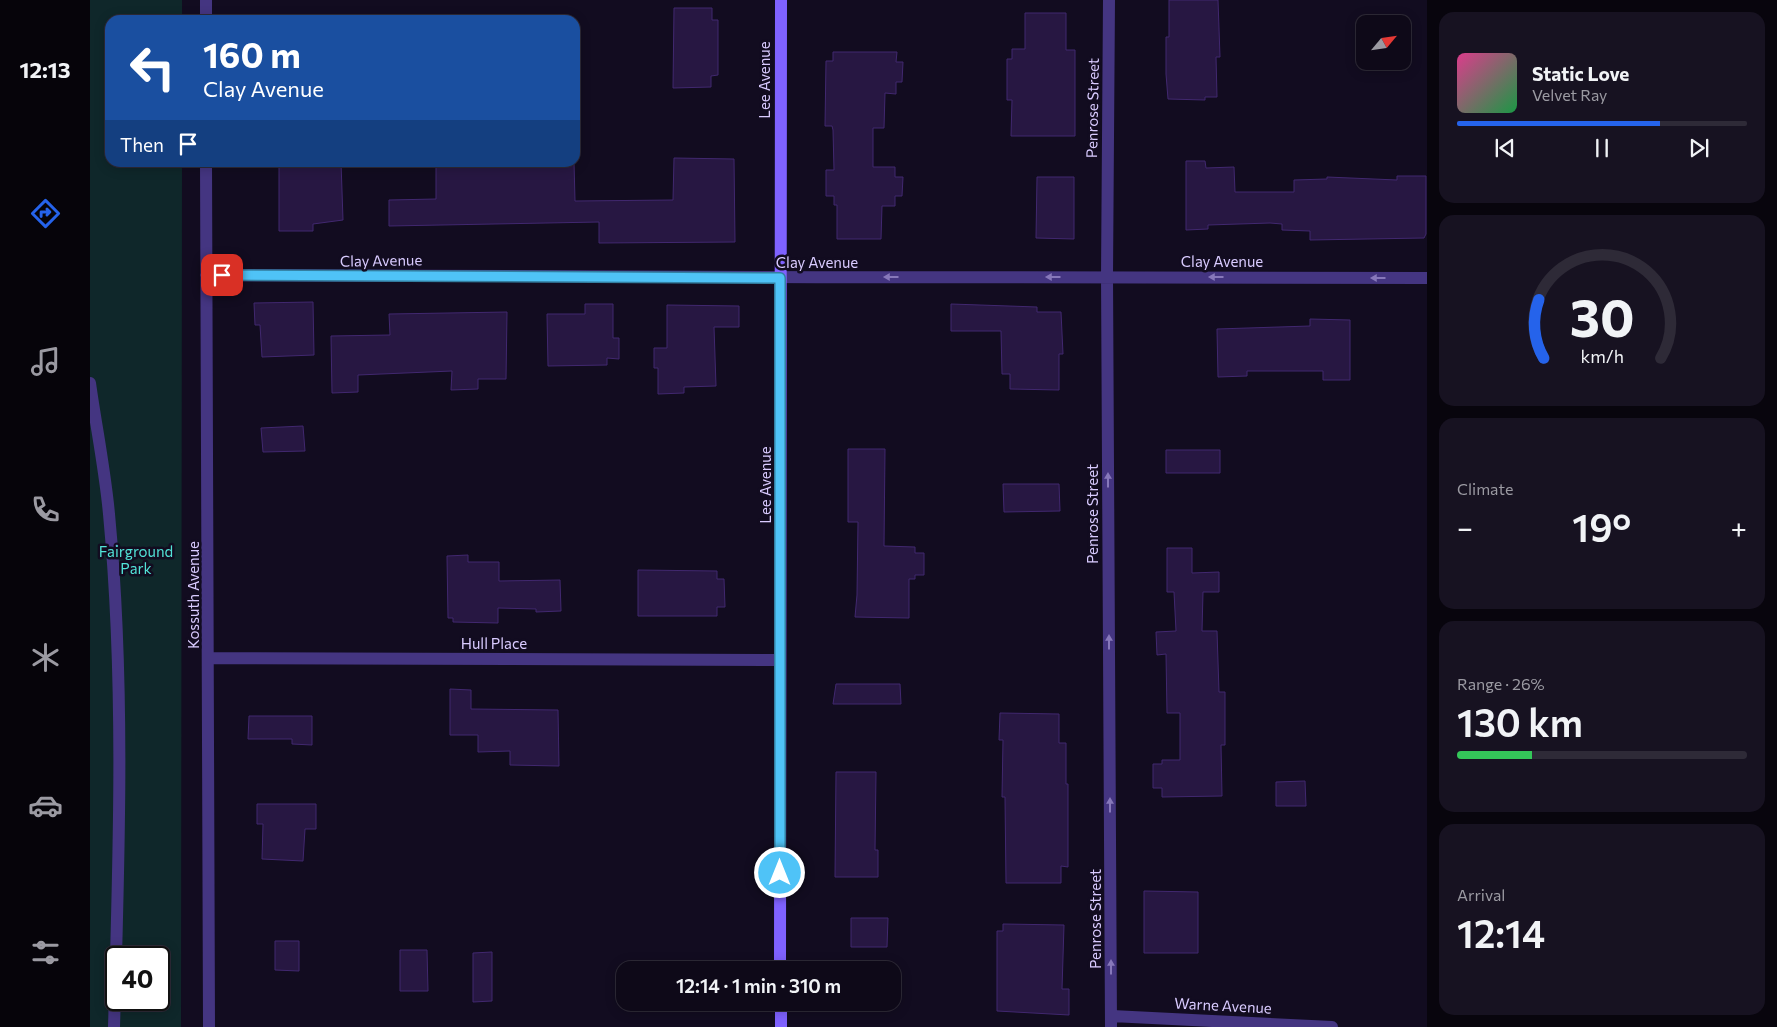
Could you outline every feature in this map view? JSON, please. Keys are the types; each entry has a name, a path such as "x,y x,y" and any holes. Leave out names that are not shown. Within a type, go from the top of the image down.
{"street":[{"path":"206,0 206,15"},
{"name":"Lee Avenue","path":"780,961 779,660 782,467 780,278 781,0"},
{"name":"Penrose Street","path":"1109,0 1107,276 1112,1022"},
{"name":"Kossuth Avenue","path":"206,167 209,1027"},
{"name":"Clay Avenue","path":"206,275 780,278 1107,276 1427,278"},
{"path":"90,383 109,513 116,652 120,834 114,1027"},
{"name":"Hull Place","path":"209,658 779,660"},
{"path":"781,1011 781,1027"},
{"name":"Warne Avenue","path":"1112,1022 1332,1027"}],"green space":[{"name":"Fairground Park","path":"90,0 182,0 182,15 105,15 105,167 182,167 181,1027 90,1027"}],"building":[{"path":"1169,0 1218,0 1220,57 1216,57 1217,97 1205,97 1205,100 1168,99 1166,37 1169,37"},
{"path":"674,8 712,8 712,20 718,20 718,75 711,76 711,87 673,88"},
{"path":"1025,13 1066,13 1066,50 1075,50 1075,136 1011,136 1012,100 1007,100 1007,59 1012,59 1012,49 1025,49"},
{"path":"833,52 897,52 896,62 903,62 902,82 896,82 896,94 885,93 884,128 873,128 873,167 895,167 895,177 903,177 902,196 895,196 895,206 882,206 881,239 837,239 837,205 834,205 834,196 826,196 826,170 834,170 833,130 832,126 825,126 826,61 833,61"},
{"path":"674,158 734,159 735,242 599,243 599,222 389,226 389,200 436,199 436,167 574,167 575,201 673,200"},
{"path":"1186,161 1205,161 1206,168 1234,167 1235,192 1294,192 1294,180 1327,179 1327,177 1397,180 1397,176 1426,176 1426,234 1424,238 1310,240 1310,231 1282,230 1282,224 1270,223 1208,225 1208,229 1186,230"},
{"path":"279,167 341,167 343,220 313,224 313,231 279,231"},
{"path":"1037,177 1074,177 1074,239 1036,238"},
{"path":"313,302 314,355 262,357 260,325 255,325 254,303"},
{"path":"585,304 613,304 613,338 619,338 619,359 607,358 607,365 548,366 547,314 585,314"},
{"path":"951,304 1037,307 1037,312 1061,312 1063,354 1059,354 1059,390 1010,389 1010,374 1002,374 1001,331 951,331"},
{"path":"667,305 739,306 739,327 714,327 716,386 684,387 684,393 658,394 658,368 654,368 654,348 667,348"},
{"path":"507,312 506,379 478,379 478,389 451,390 452,371 358,375 358,392 332,393 331,336 390,335 389,314"},
{"path":"1310,319 1350,320 1350,380 1323,380 1323,371 1247,371 1247,376 1218,377 1217,329 1310,326"},
{"path":"303,426 305,451 263,452 261,428"},
{"path":"848,449 885,449 884,546 915,547 915,553 924,553 924,575 915,575 915,579 909,579 909,618 855,617 858,522 848,522"},
{"path":"1166,450 1220,450 1220,473 1166,473"},
{"path":"1003,484 1059,484 1060,511 1004,512"},
{"path":"1167,548 1192,548 1192,573 1219,572 1219,592 1203,592 1202,631 1217,631 1219,692 1225,692 1225,745 1221,745 1222,796 1162,797 1162,788 1153,788 1153,764 1162,764 1162,760 1180,760 1180,713 1167,713 1166,654 1157,655 1156,632 1176,631 1174,592 1167,592"},
{"path":"468,555 468,562 499,562 499,581 560,580 561,611 536,612 536,609 498,608 498,623 453,622 453,618 448,618 447,556"},
{"path":"638,570 717,571 717,579 724,579 725,607 717,607 717,616 638,616"},
{"path":"836,684 900,684 901,704 833,704"},
{"path":"450,689 471,690 471,709 558,710 559,766 510,765 510,751 478,752 478,735 450,735"},
{"path":"1000,713 1059,714 1059,743 1066,743 1066,784 1068,784 1068,867 1061,866 1061,883 1006,883 1005,797 1002,797 1003,740 999,740"},
{"path":"249,716 312,716 312,745 292,744 292,739 248,739"},
{"path":"836,772 876,772 875,850 878,850 878,877 835,877"},
{"path":"1305,781 1306,806 1276,806 1276,782"},
{"path":"257,804 316,804 316,829 305,829 303,861 262,859 263,824 257,824"},
{"path":"1144,891 1198,892 1198,953 1144,953"},
{"path":"851,918 888,918 887,947 851,947"},
{"path":"1003,924 1064,925 1062,989 1069,989 1069,1015 997,1011 997,931 1003,931"},
{"path":"275,941 299,941 299,971 275,970"},
{"path":"400,950 427,950 428,991 400,991"},
{"path":"492,952 492,1001 473,1002 473,953"}],"route":[{"path":"222,275 382,278 422,275 575,278 780,278 782,467 779,660 780,873"}]}
